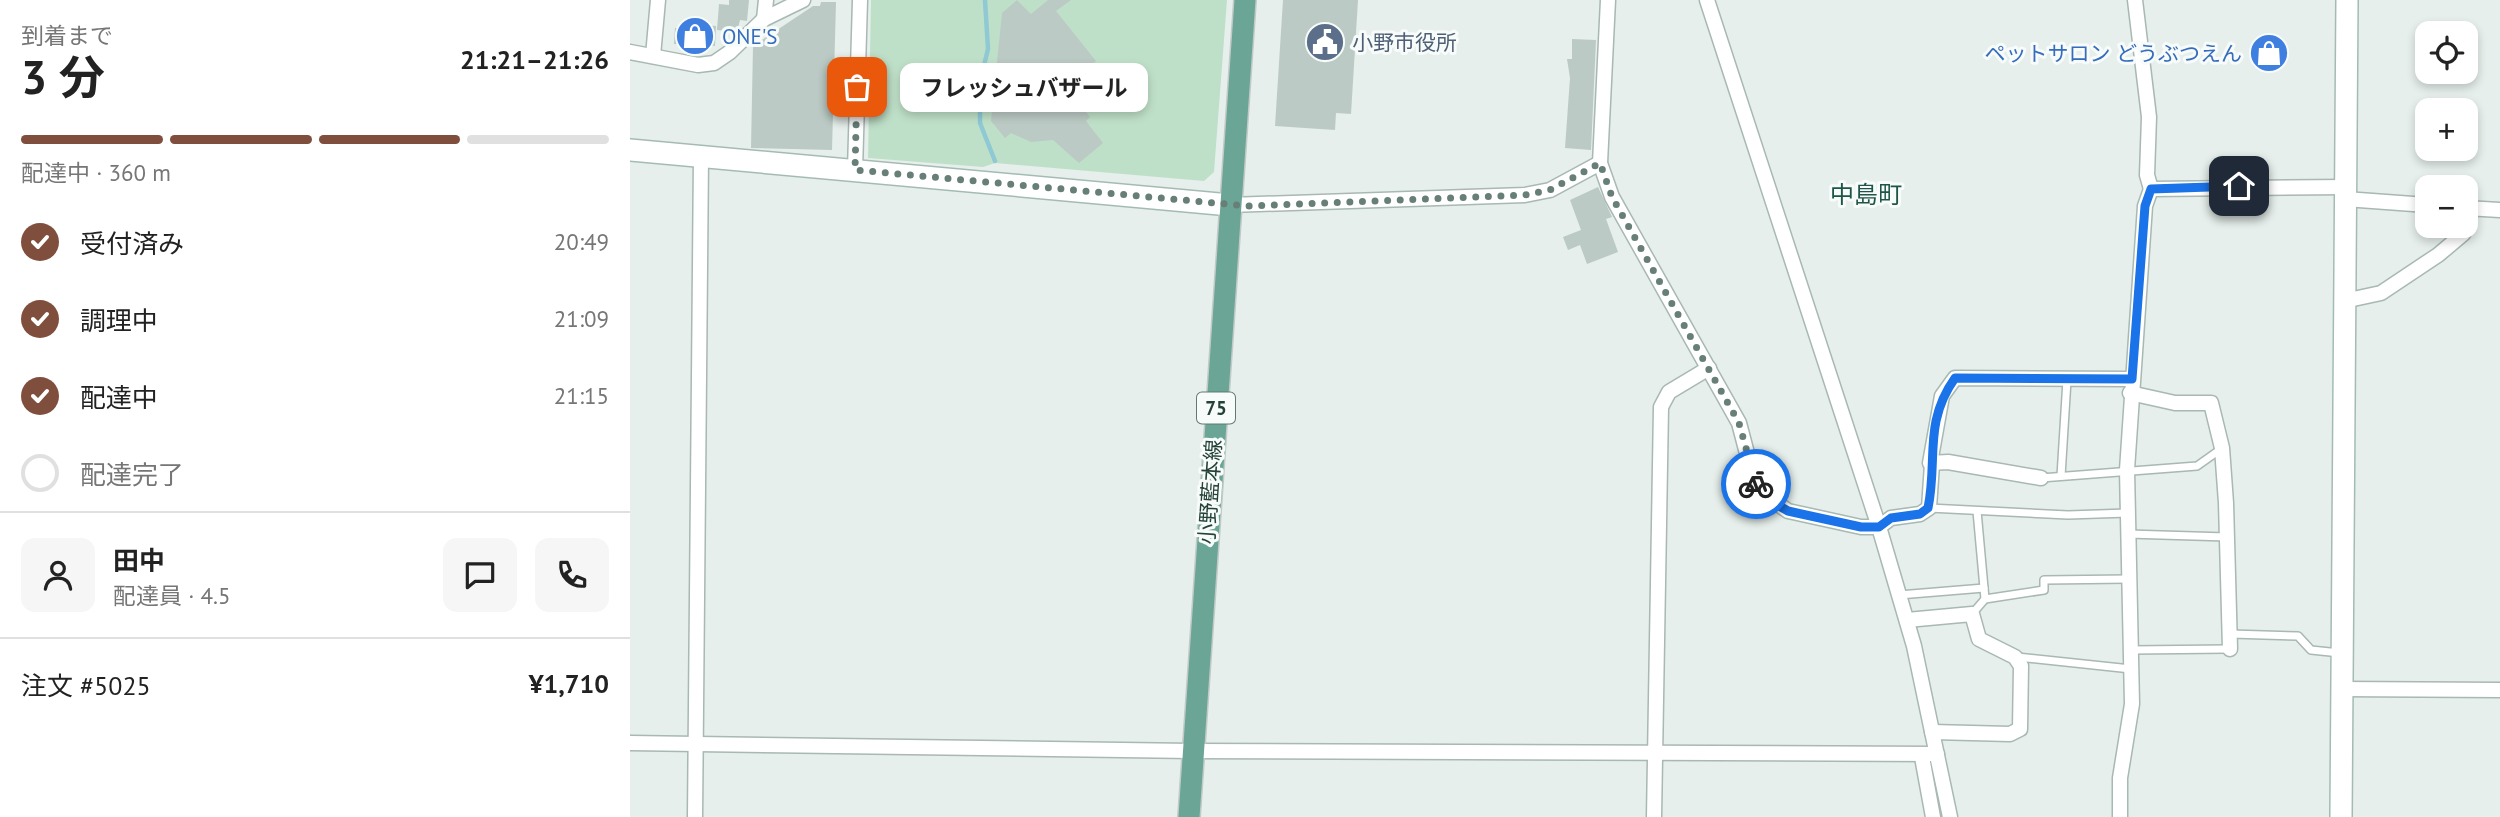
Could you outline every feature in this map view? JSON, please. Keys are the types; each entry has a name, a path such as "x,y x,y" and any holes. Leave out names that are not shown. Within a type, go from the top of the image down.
{"main road":[{"name":"小野藍本線","path":"1189,817 1245,0"}],"street":[{"path":"653,56 659,0"},
{"path":"764,19 766,0"},
{"path":"630,52 698,65 714,63 764,19 803,0"},
{"path":"855,170 860,0"},
{"path":"1608,0 1600,163 1612,197 1739,423 1754,480 1762,493 1788,511 1861,527 1879,527 1891,518 1920,514 1928,508 1932,464 1930,451 1942,396 1955,378 2067,380 2131,386 2175,403 2211,403 2222,448 2228,537 2230,642"},
{"path":"1707,0 1879,527 1906,620 1950,817"},
{"path":"2120,817 2120,778 2130,725 2127,470 2131,386 2145,206 2151,189 2147,174 2150,117 2135,0"},
{"path":"2341,817 2347,0"},
{"path":"630,150 1230,205 1525,195 1550,190 1600,163"},
{"path":"695,817 701,156"},
{"path":"2151,189 2346,193 2415,203"},
{"path":"2478,209 2500,210"},
{"path":"2344,301 2368,298 2381,293 2438,255 2458,238"},
{"path":"1654,817 1661,407 1669,392 1709,368"},
{"path":"1932,464 1948,462 2041,478"},
{"path":"1906,620 1972,614 1979,639 2015,657 2021,666 2020,729 2010,734 1932,732"},
{"path":"2340,689 2500,691"},
{"path":"630,744 1922,757 1937,754"},
{"path":"1922,757 1933,817"}],"lane":[{"path":"2061,476 2067,380"},
{"path":"2041,478 2197,466 2222,448"},
{"path":"1928,508 2068,515 2127,513"},
{"path":"1977,511 1985,599"},
{"path":"2128,534 2228,537"},
{"path":"1972,614 1985,599 2044,590 2044,580 2129,579"},
{"path":"1899,595 1984,588"},
{"path":"2131,650 2298,636 2311,650 2341,653"},
{"path":"2015,657 2131,669"}],"green space":[{"path":"871,0 1227,0 1214,172 1204,181 995,163 983,167 868,158"}],"building":[{"path":"729,0 749,0 747,21 740,20 737,32 717,30 719,4 729,5"},
{"path":"1017,0 1031,14 1048,0 1071,0 1056,11 1096,61 1087,68 1094,77 1085,84 1092,92 1079,103 1090,117 1086,121 1103,143 1079,163 1053,140 1031,142 1011,133 1005,138 991,121 1002,13"},
{"path":"1283,0 1358,0 1351,114 1336,113 1335,130 1275,126"},
{"path":"821,2 836,2 832,150 751,148 753,46 813,6 820,6"},
{"name":"ONE'S","path":"703,25 716,26 715,46 674,44 675,28 703,29"},
{"path":"1572,39 1596,40 1591,150 1565,148 1570,78 1567,59 1572,59"},
{"path":"1598,187 1612,217 1606,219 1618,252 1587,264 1580,245 1568,250 1563,237 1581,230 1570,200"}],"waterway":[{"path":"985,0 988,49 980,82 980,123 995,161"}],"way so far":[{"path":"857,87 855,170 1257,206 1525,195 1550,190 1600,163 1612,197 1739,423 1756,484"}],"place":[{"name":"ONE'S","path":"695,36"},
{"name":"小野市役所","path":"1325,42"},
{"name":"ペットサロン どうぶつえん","path":"2269,53"},
{"name":"フレッシュバザール","path":"857,87"}],"district":[{"name":"中島町","path":"1866,194"}],"route":[{"path":"1756,484 1762,493 1788,511 1861,527 1879,527 1901,514 1920,514 1928,508 1931,497 1930,451 1942,396 1955,378 2132,379 2145,206 2151,189 2239,186"}]}
